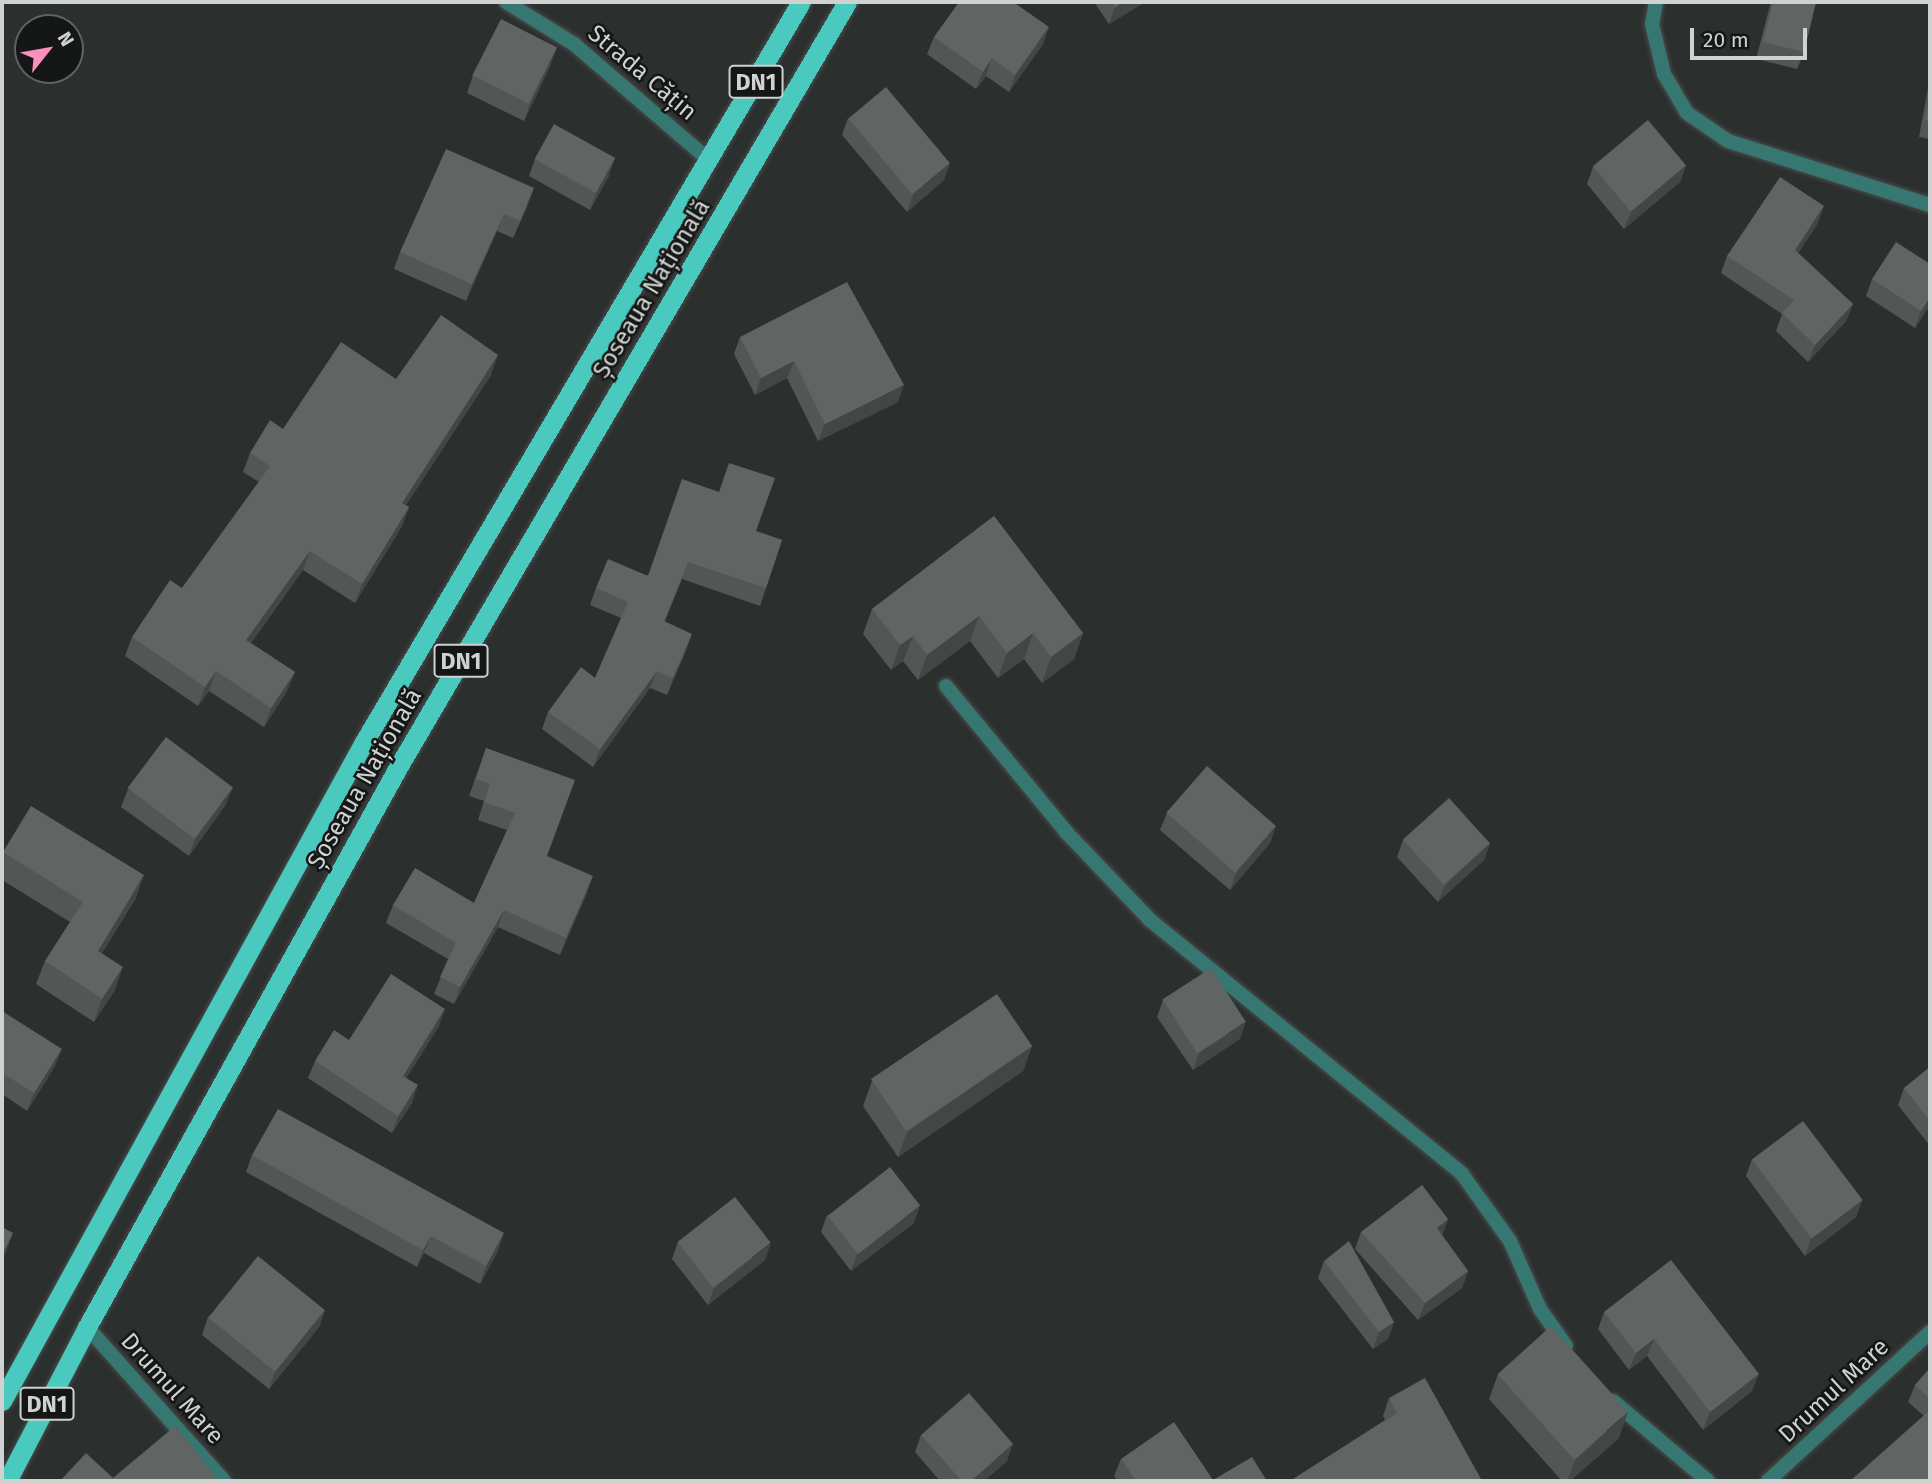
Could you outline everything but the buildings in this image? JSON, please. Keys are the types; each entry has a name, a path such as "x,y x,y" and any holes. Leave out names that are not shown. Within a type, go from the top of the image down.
{"highway":[{"name":"Șoseaua Națională","path":"2,1401 364,742 710,161 801,2"},
{"name":"Șoseaua Națională","path":"7,1481 87,1327 400,764 847,2"}],"street":[{"name":"Strada Cățin","path":"506,2 574,44 710,161"},
{"path":"1656,2 1652,24 1664,75 1687,113 1728,141 1930,205"},
{"path":"946,686 1067,833 1150,920 1462,1174 1510,1241 1540,1309 1575,1359"},
{"name":"Drumul Mare","path":"87,1327 224,1481"},
{"name":"Drumul Mare","path":"1769,1481 1930,1332"},
{"path":"1599,1385 1708,1481"}]}
